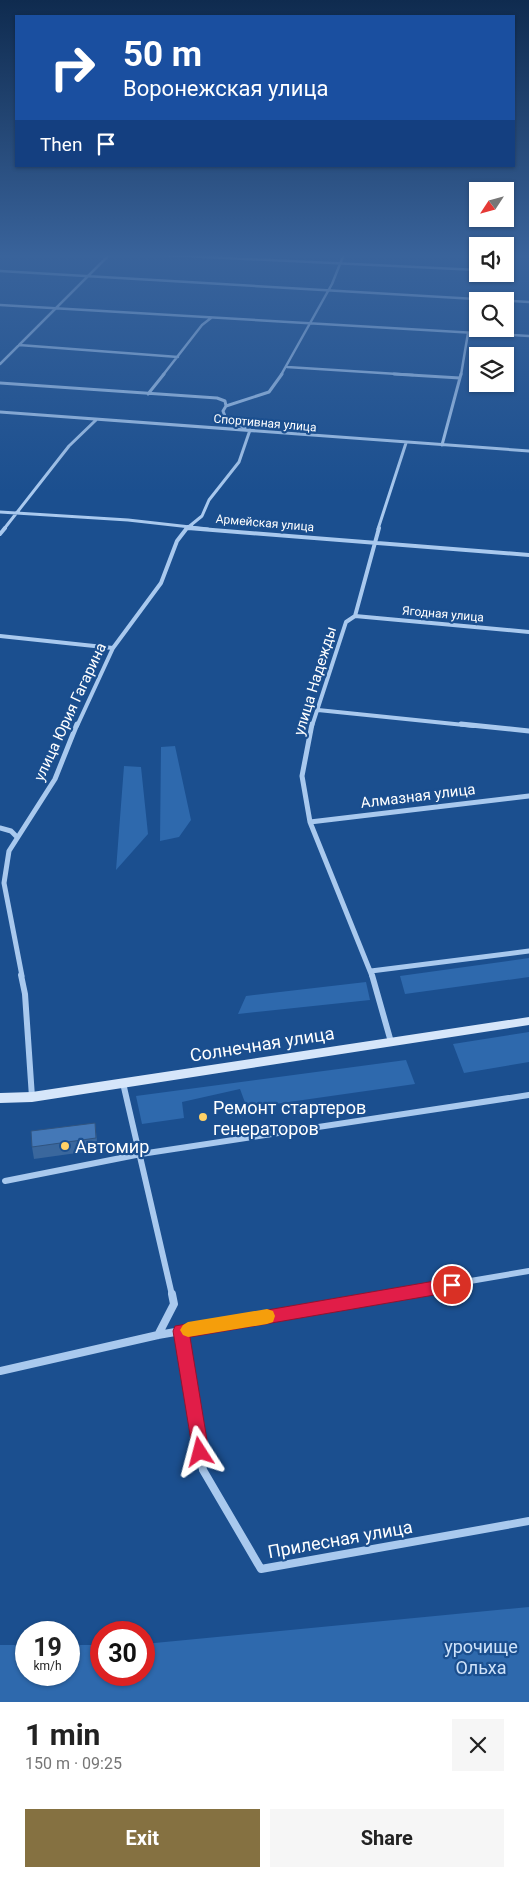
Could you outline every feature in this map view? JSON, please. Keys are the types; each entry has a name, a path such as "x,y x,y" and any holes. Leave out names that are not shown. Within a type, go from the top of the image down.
{"street":[{"path":"0,364 30,333"},
{"path":"148,394 195,333"},
{"path":"250,430 226,418 223,411 226,406 259,397 269,392 287,367 304,333"},
{"path":"442,445 460,378 468,333"},
{"path":"490,333 529,336"},
{"path":"19,345 178,356"},
{"path":"287,367 460,378"},
{"path":"0,382 217,398 225,401 226,406"},
{"name":"Спортивная улица","path":"0,412 529,451"},
{"path":"0,534 19,514 64,450 80,432 97,419"},
{"name":"улица Юрия Гагарина","path":"32,1096 25,994 4,883 9,851 55,778 66,748 113,648 161,583 177,541 187,528 202,516 209,500 239,462 250,430"},
{"name":"улица Надежды","path":"391,1042 371,972 310,822 302,776 310,731 346,622 355,616 374,542 406,443"},
{"name":"Армейская улица","path":"0,512 128,520 187,528 529,555"},
{"name":"Ягодная улица","path":"355,616 529,632"},
{"path":"0,636 113,648"},
{"path":"318,710 529,731"},
{"name":"Алмазная улица","path":"310,822 529,796"},
{"path":"0,828 11,831 17,836"},
{"path":"371,972 529,950"},
{"name":"Солнечная улица","path":"0,1098 32,1096 529,1021"},
{"path":"123,1082 174,1304 158,1335"},
{"path":"5,1181 141,1154 529,1095"},
{"path":"0,1371 158,1335 529,1271"},
{"name":"Прилесная улица","path":"181,1331 203,1470 261,1570 529,1521"}],"green space":[{"path":"175,746 191,820 179,837 160,841 161,747"},
{"path":"124,766 141,767 148,834 116,870"},
{"path":"529,958 529,977 405,994 400,976"},
{"path":"366,982 370,1000 238,1014 246,996"},
{"path":"529,1032 529,1062 464,1073 453,1044"},
{"path":"406,1060 415,1084 247,1108 240,1089 182,1102 184,1118 142,1124 136,1096"},
{"name":"урочище Ольха","path":"529,1607 529,1702 0,1702 0,1645 15,1645 15,1686 80,1686 80,1645 90,1645 90,1686 155,1686 155,1643"}],"building":[{"path":"95,1123 96,1138 32,1147 31,1131"}],"slow traffic":[{"path":"188,1330 267,1316"}],"place":[{"name":"Ремонт стартеров генераторов","path":"203,1117"},
{"name":"Автомир","path":"65,1146"}],"route":[{"path":"200,1452 181,1331 452,1285"}]}
